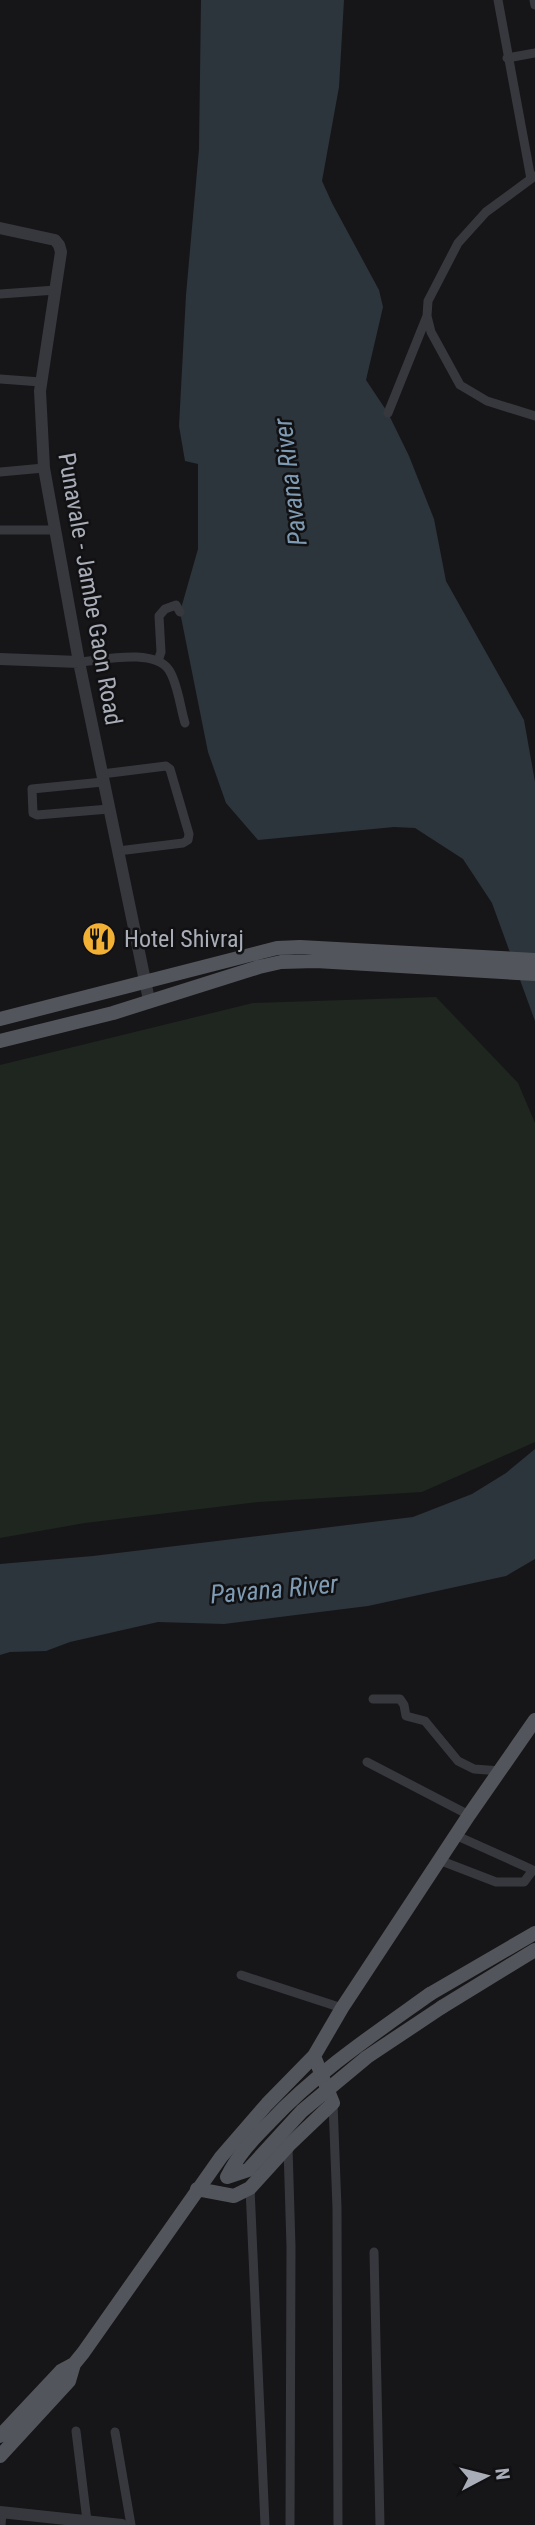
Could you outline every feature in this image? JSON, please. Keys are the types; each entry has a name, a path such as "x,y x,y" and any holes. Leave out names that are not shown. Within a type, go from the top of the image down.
{"main road":[{"path":"0,1041 113,1013 257,960 278,948 535,960"},
{"path":"0,1018 145,981 257,960 300,960 535,974"},
{"path":"0,2456 9,2433 69,2381 74,2364 221,2157 314,2056 342,2008 468,1815 535,1720"},
{"path":"215,2192 227,2177 238,2155 293,2097 355,2046 430,1994 535,1933"},
{"path":"227,2177 248,2170 302,2111 367,2057 535,1950"},
{"path":"197,2189 234,2196 250,2188 289,2145 333,2103 314,2056"}],"street":[{"path":"498,0 533,177 486,212 458,243 428,301 427,316 431,332 460,385 487,401 535,416"},
{"path":"534,0 535,5"},
{"path":"508,58 535,53"},
{"name":"Punavale - Jambe Gaon Road","path":"0,228 46,237 59,244 61,252 41,382 44,468 79,662 149,1000"},
{"path":"0,294 56,290"},
{"path":"387,413 427,316"},
{"path":"0,379 41,382"},
{"path":"0,472 44,468"},
{"path":"0,530 56,530"},
{"path":"158,661 161,652 159,617 165,609 176,605 180,612"},
{"path":"0,659 79,662 140,657 158,661 170,672 185,723"},
{"path":"109,809 37,815 33,813 32,789 161,766 170,769 189,834 188,840 183,843 118,851"},
{"path":"373,1699 400,1699 406,1716 425,1721 458,1761 474,1769 501,1771"},
{"path":"367,1762 468,1815"},
{"path":"439,1860 496,1882 524,1882 533,1870 455,1835"},
{"path":"241,1975 342,2008"},
{"path":"333,2103 337,2208 338,2525"},
{"path":"289,2145 290,2525"},
{"path":"250,2188 265,2525"},
{"path":"373,2252 380,2525"},
{"path":"76,2431 84,2522"},
{"path":"115,2432 131,2525"},
{"path":"1,2517 122,2525"}],"shaded area":[{"path":"436,997 518,1083 535,1123 535,1442 422,1492 259,1502 85,1523 0,1538 0,1065 253,1003"}],"water":[{"name":"Pavana River","path":"201,0 344,0 339,87 322,181 379,290 383,307 366,380 388,413 409,456 434,519 446,581 524,720 535,782 535,1021 492,903 463,859 415,828 394,827 258,840 226,803 208,752 180,612 198,549 198,464 185,461 179,426 186,295 199,149"},
{"name":"Pavana River","path":"535,1449 535,1559 506,1576 368,1606 224,1624 158,1622 70,1642 46,1651 10,1652 0,1655 0,1564 93,1556 413,1517 472,1494 506,1473"}],"place":[{"name":"Hotel Shivraj","path":"99,939"}]}
